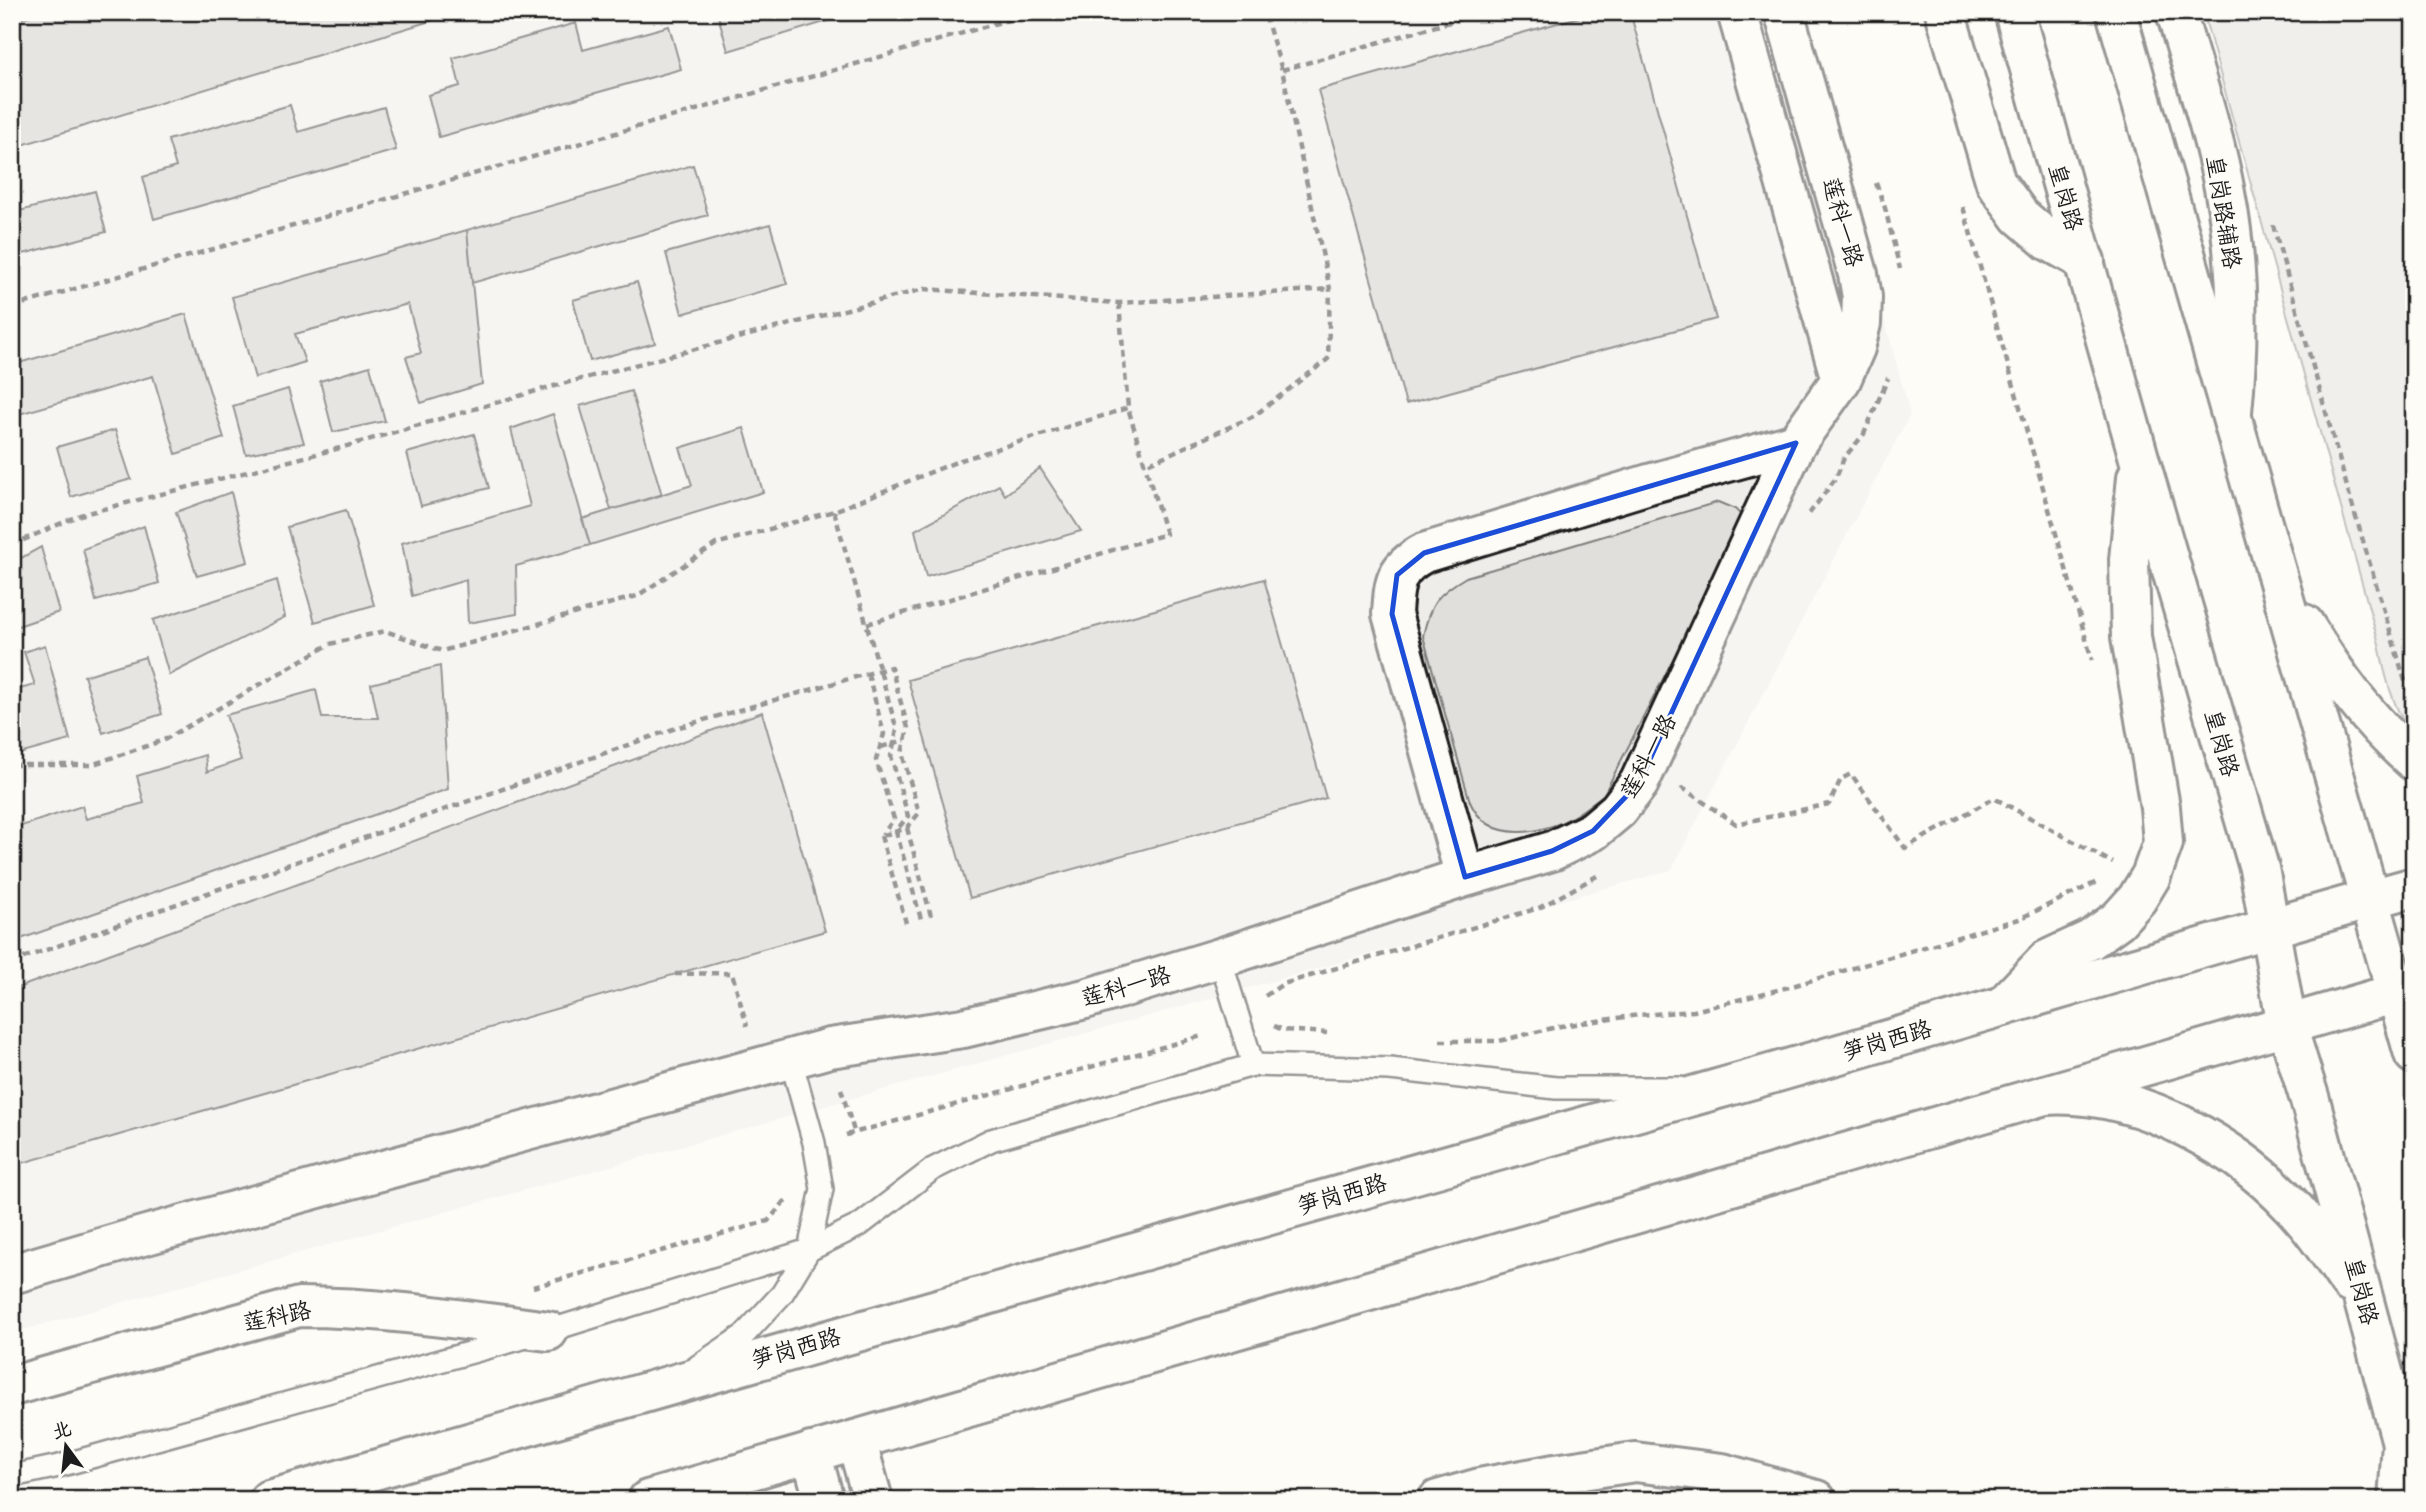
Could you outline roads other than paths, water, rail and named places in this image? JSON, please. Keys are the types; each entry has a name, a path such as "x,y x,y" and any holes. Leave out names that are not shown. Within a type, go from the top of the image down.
{"main road":[{"path":"1737,12 1841,380"},
{"name":"莲科一路","path":"12,1274 830,1048 976,1025 1085,999 1552,851 1593,831 1628,799 1639,783 1796,443 1841,380 1855,348 1861,323 1862,297 1852,254 1784,12"},
{"path":"1945,12 1996,183 2020,216 2049,241 2085,261"},
{"name":"皇岗路","path":"2014,12 2139,458 2259,868 2287,1026 2310,1100 2408,1460"},
{"path":"2116,12 2370,899 2405,990 2414,1054"},
{"name":"皇岗路辅路","path":"2176,12 2217,159 2232,242 2237,341 2232,418"},
{"path":"1465,877 1392,614 1397,575 1409,561 1424,553 1649,484 1796,443"},
{"path":"2003,1006 2047,960 2090,940 2118,920 2137,899 2151,876 2163,844 2160,807 2131,637 2129,560 2139,458"},
{"path":"2281,588 2351,695 2374,723 2414,761"},
{"name":"笋岗西路","path":"269,1500 675,1382 1720,1088 2270,926 2414,887"},
{"path":"648,1500 2405,990"},
{"path":"2045,1095 2073,1094 2139,1107 2171,1119 2217,1145 2264,1181 2300,1215 2366,1307"},
{"name":"莲科路","path":"12,1386 299,1307 344,1307 427,1315 548,1331"},
{"path":"856,1440 873,1500"},
{"path":"811,1452 824,1500"},
{"path":"2398,1500 2408,1460"},
{"path":"1438,1500 1480,1488 1635,1462 1722,1473 1816,1500"}],"lane":[{"path":"1220,958 1253,1065"},
{"path":"675,1382 744,1335 782,1294 809,1250 822,1189 814,1143 790,1060"},
{"path":"12,1476 59,1466 548,1331 809,1250 860,1225 933,1169 991,1140 1253,1065 1390,1069 1556,1088 1720,1088"}]}
